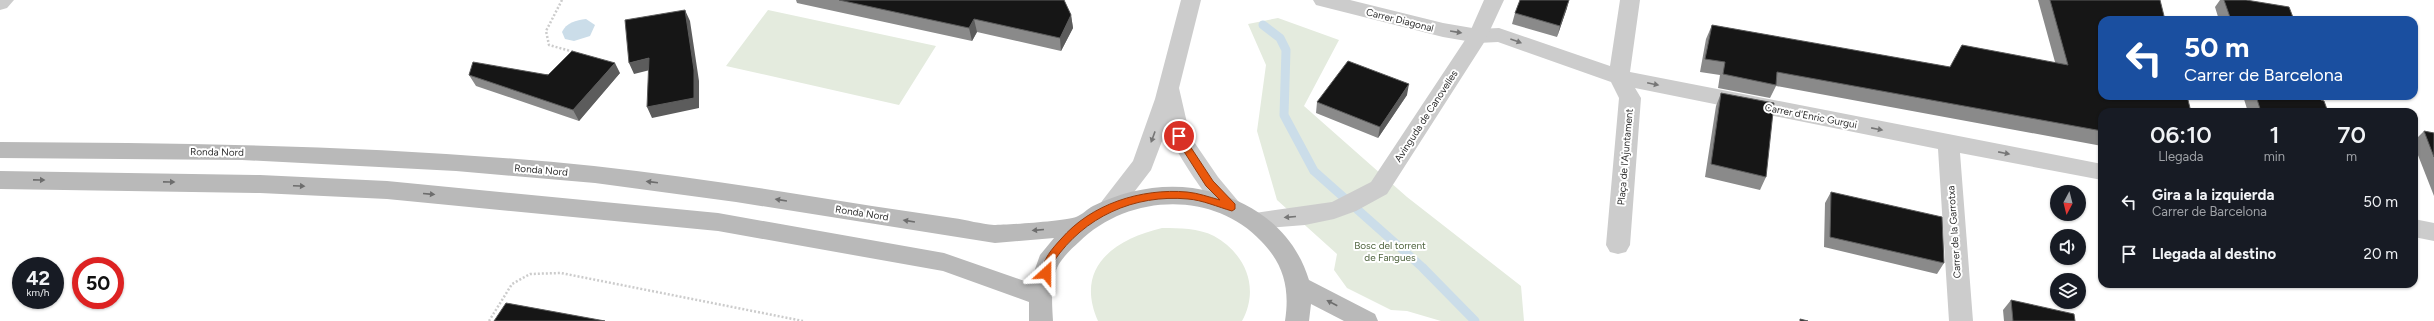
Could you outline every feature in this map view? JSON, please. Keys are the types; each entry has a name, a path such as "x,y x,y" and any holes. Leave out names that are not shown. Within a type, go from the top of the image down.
{"main road":[{"name":"Ronda Nord","path":"0,150 242,152 456,163 595,175 736,193 995,234 1077,227"},
{"path":"0,180 260,184 380,190 514,200 710,222 829,240 944,262 1040,296"},
{"path":"1041,321 1040,296 1048,261 1077,227 1110,207 1144,197 1188,195 1232,207 1256,220 1283,248 1293,266 1298,286 1296,321"},
{"path":"1298,286 1366,321"}],"street":[{"path":"0,3 4,0"},
{"path":"1110,207 1143,164 1169,87 1191,0"},
{"name":"Carrer Diagonal","path":"1323,0 1443,30 1478,36"},
{"name":"Avinguda de Canovelles","path":"1256,220 1330,212 1362,199 1379,188 1478,36 1494,0"},
{"path":"1620,76 1630,0"},
{"name":"Carrer d'Enric Gurgui","path":"1478,36 1499,35 1620,76 1803,115 2098,171"},
{"name":"Plaça de l'Ajuntament","path":"1618,245 1630,98 1620,76"},
{"path":"1169,87 1179,136 1210,183 1232,207"},
{"name":"Carrer de la Garrotxa","path":"1948,142 1961,321"},
{"path":"2418,229 2434,232"}],"path":[{"path":"562,0 546,31 549,45 578,54"},
{"path":"489,321 512,284 530,274 561,273 803,321"}],"green space":[{"path":"768,10 936,46 899,105 726,66"},
{"name":"Bosc del torrent de Fangues","path":"1278,18 1339,40 1304,106 1407,197 1521,286 1524,321 1441,321 1407,311 1391,310 1347,288 1334,270 1337,254 1277,200 1257,131 1266,65 1248,24"},
{"path":"1162,228 1189,229 1208,233 1225,243 1234,252 1242,262 1247,273 1249,284 1250,296 1242,321 1098,321 1092,302 1091,285 1095,271 1103,258 1115,248 1129,240"}],"water":[{"path":"586,19 595,25 590,36 574,41 565,39 562,32 566,26 575,21"}],"building":[{"path":"839,0 1064,0 1071,15 1060,38 974,19 969,28"},
{"path":"1520,0 1569,0 1560,26 1515,13"},
{"path":"2050,0 2160,0 2164,16 2098,16 2098,100 2188,100 2190,108 2098,108 2098,130 1777,72 1776,85 1723,74 1725,62 1705,59 1712,25 1950,67 1962,45 2068,65"},
{"path":"2224,0 2246,0 2289,7 2292,16 2230,16"},
{"path":"685,10 694,70 694,98 647,107 649,58 629,63 625,20"},
{"path":"572,51 615,63 573,110 469,75 473,62 548,75"},
{"path":"1348,61 1409,84 1380,127 1317,102"},
{"path":"1721,93 1774,103 1766,177 1711,164"},
{"path":"2257,100 2321,100 2324,101 2327,108 2260,108"},
{"path":"2424,131 2434,133 2434,157"},
{"path":"1831,192 1942,217 1944,263 1830,237"},
{"path":"2011,300 2074,314 2075,321 2013,321"},
{"path":"506,303 605,321 494,321"}],"waterway":[{"path":"1263,25 1280,38 1286,50 1284,115 1314,171 1422,267 1475,321"}],"route":[{"path":"1046,273 1048,261 1077,227 1110,207 1144,197 1188,195 1232,207 1210,183 1179,136"}]}
